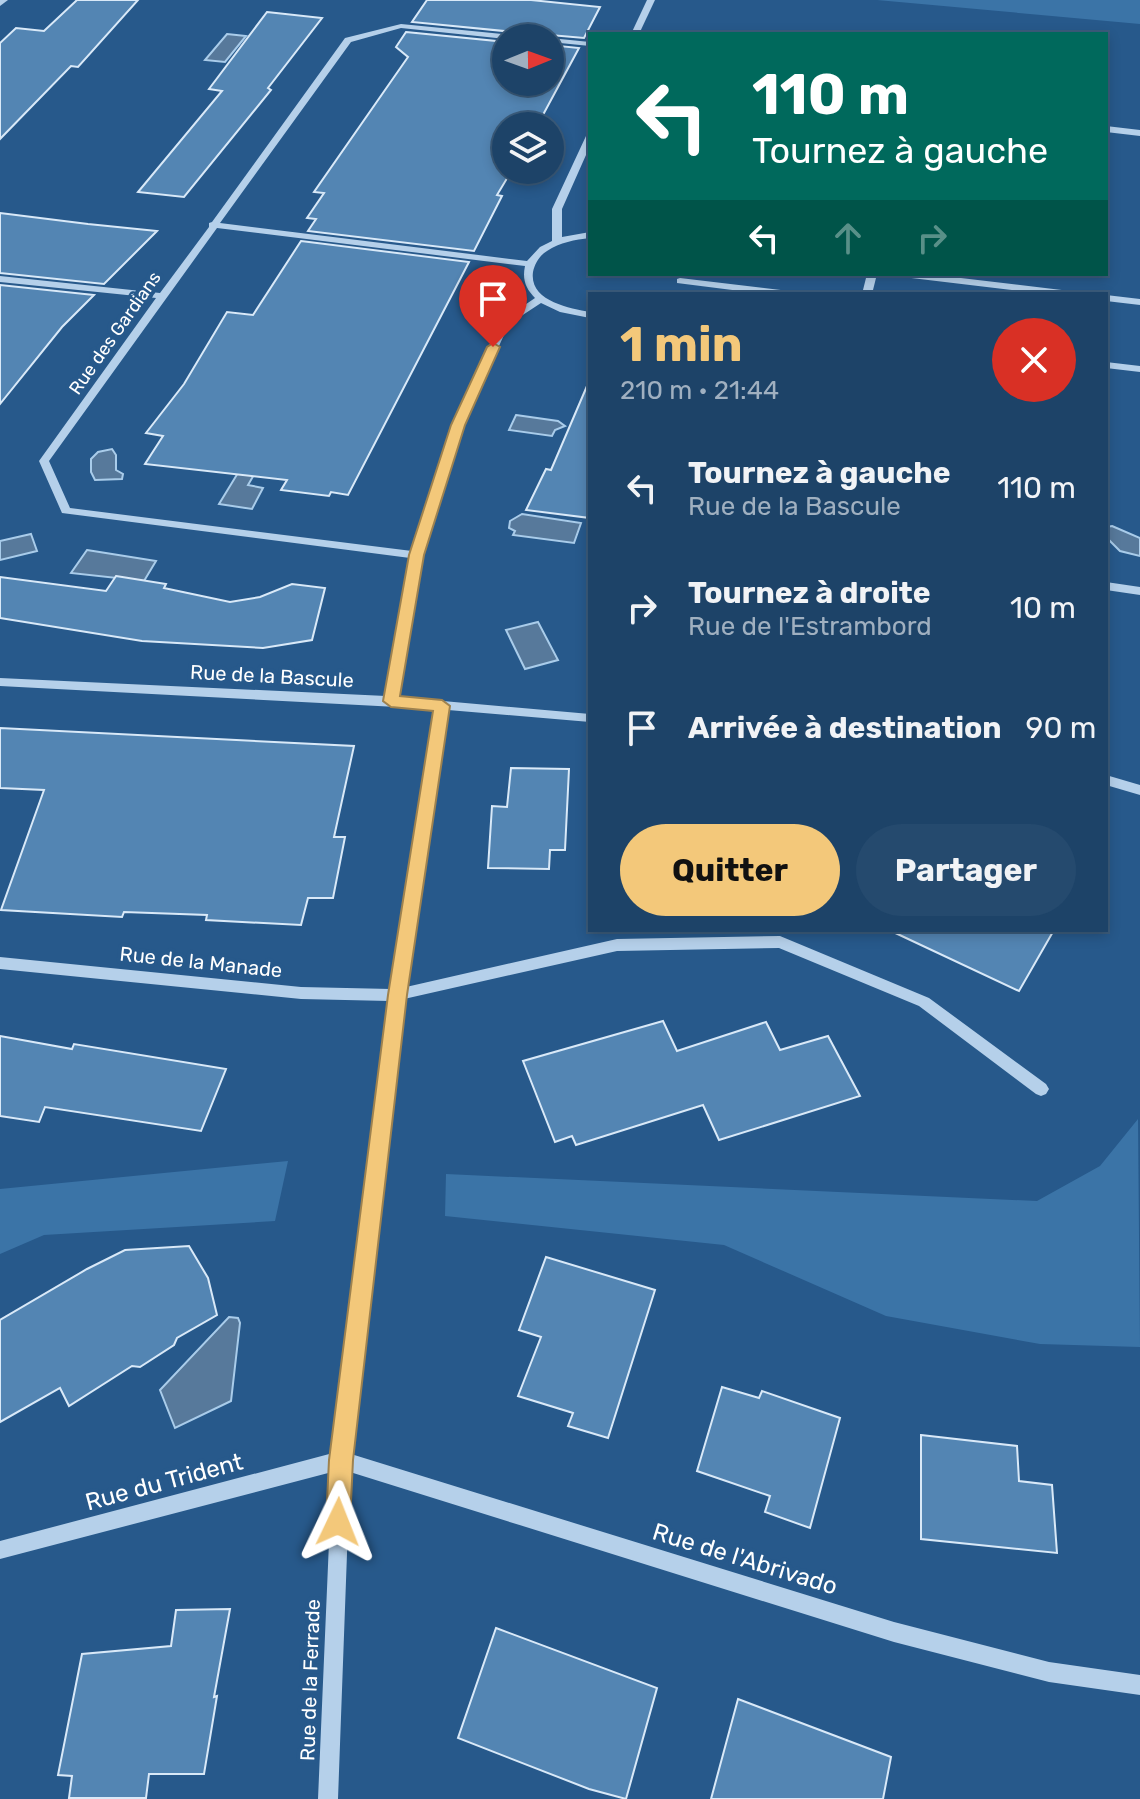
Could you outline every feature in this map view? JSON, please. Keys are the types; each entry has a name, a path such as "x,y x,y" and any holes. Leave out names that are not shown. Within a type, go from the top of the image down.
{"street":[{"path":"636,32 651,0"},
{"name":"Rue des Gardians","path":"416,555 66,511 44,461 348,40 401,26 492,35"},
{"path":"564,41 588,44"},
{"path":"1108,129 1140,133"},
{"path":"557,242 557,209 588,140"},
{"path":"212,225 528,264"},
{"path":"588,235 557,242 539,252 528,264 525,276 530,288 541,299 559,309 588,315"},
{"path":"920,276 1053,292"},
{"path":"679,278 775,292"},
{"path":"0,279 161,296"},
{"path":"1108,298 1140,302"},
{"path":"391,701 416,555 458,425 505,322 541,299"},
{"path":"1108,365 1140,369"},
{"path":"1108,586 1140,591"},
{"name":"Rue de la Bascule","path":"0,682 391,701 588,718"},
{"name":"Rue de la Ferrade","path":"328,1799 341,1460 397,995 442,706"},
{"path":"1108,781 1140,790"},
{"name":"Rue de la Manade","path":"0,963 301,993 397,995 617,945 780,942 924,1002 1041,1089"},
{"name":"Rue du Trident","path":"0,1550 341,1460"},
{"name":"Rue de l'Abrivado","path":"341,1460 894,1632 1049,1672 1140,1685"}],"shaded area":[{"path":"877,0 1140,0 1140,24"},
{"path":"227,34 246,36 225,62 205,60"},
{"path":"516,415 558,421 565,426 555,430 552,436 509,430"},
{"path":"112,449 116,455 116,470 123,474 122,479 95,480 91,472 91,459 98,452"},
{"path":"244,463 259,466 248,485 263,488 252,509 219,504"},
{"path":"522,514 581,523 574,543 513,535 515,531 509,528 510,521"},
{"path":"1108,527 1140,538 1140,556 1120,551 1108,539"},
{"path":"31,534 37,551 0,560 0,541"},
{"path":"87,550 156,561 144,581 71,573"},
{"path":"538,622 558,660 525,669 506,630"},
{"path":"1138,1119 1140,1347 1040,1344 886,1316 724,1245 445,1216 446,1174 1037,1201 1100,1166"},
{"path":"288,1161 275,1221 44,1235 0,1254 0,1189"},
{"path":"229,1317 238,1318 240,1323 231,1401 175,1428 160,1390"}],"building":[{"path":"77,0 138,0 78,67 71,66 0,139 0,43 16,28 44,31"},
{"path":"427,0 531,0 600,7 584,38 564,36 564,24 492,24 492,30 412,22"},
{"path":"267,12 322,18 268,88 271,90 184,197 138,192 222,91 209,89"},
{"path":"406,32 492,41 492,96 553,96 545,112 492,112 492,184 504,184 497,195 502,196 474,251 308,231 316,219 307,218 324,193 314,192 408,57 396,47"},
{"path":"564,46 579,48 564,76"},
{"path":"0,213 157,231 104,284 0,273"},
{"path":"301,241 469,262 348,495 331,492 329,496 281,490 287,480 145,464 163,436 146,433 184,384 227,312 253,315"},
{"path":"0,285 94,295 62,327 0,404"},
{"path":"588,384 588,518 526,510 546,469 551,470"},
{"path":"116,576 166,584 164,588 230,602 260,597 292,584 325,588 312,640 263,648 142,641 0,618 0,577 106,591"},
{"path":"0,728 354,746 334,837 345,837 333,898 308,898 301,925 206,920 207,915 124,912 122,917 1,910 44,790 0,788"},
{"path":"511,768 569,769 565,850 550,850 549,869 488,868 492,806 507,807"},
{"path":"893,932 1053,932 1019,991"},
{"path":"663,1021 677,1051 766,1022 780,1050 828,1036 860,1096 719,1140 703,1105 576,1145 572,1136 555,1142 523,1061"},
{"path":"0,1036 72,1049 74,1044 226,1069 201,1131 45,1107 39,1122 0,1116"},
{"path":"189,1246 208,1278 217,1315 177,1338 174,1345 140,1367 132,1366 69,1406 60,1388 0,1422 0,1320 125,1250"},
{"path":"546,1257 655,1290 608,1438 568,1426 573,1413 518,1396 541,1337 519,1330"},
{"path":"722,1387 759,1398 762,1391 840,1418 810,1528 765,1512 770,1496 697,1471"},
{"path":"921,1435 1017,1446 1019,1481 1052,1485 1057,1553 921,1539"},
{"path":"230,1609 204,1774 149,1774 146,1798 69,1798 72,1776 58,1775 82,1654 171,1646 176,1610"},
{"path":"496,1628 657,1688 626,1799 589,1789 458,1738"},
{"path":"738,1699 891,1757 883,1799 711,1799"}],"route":[{"path":"338,1522 341,1460 397,995 442,706 391,701 416,555 458,425 493,347"}]}
